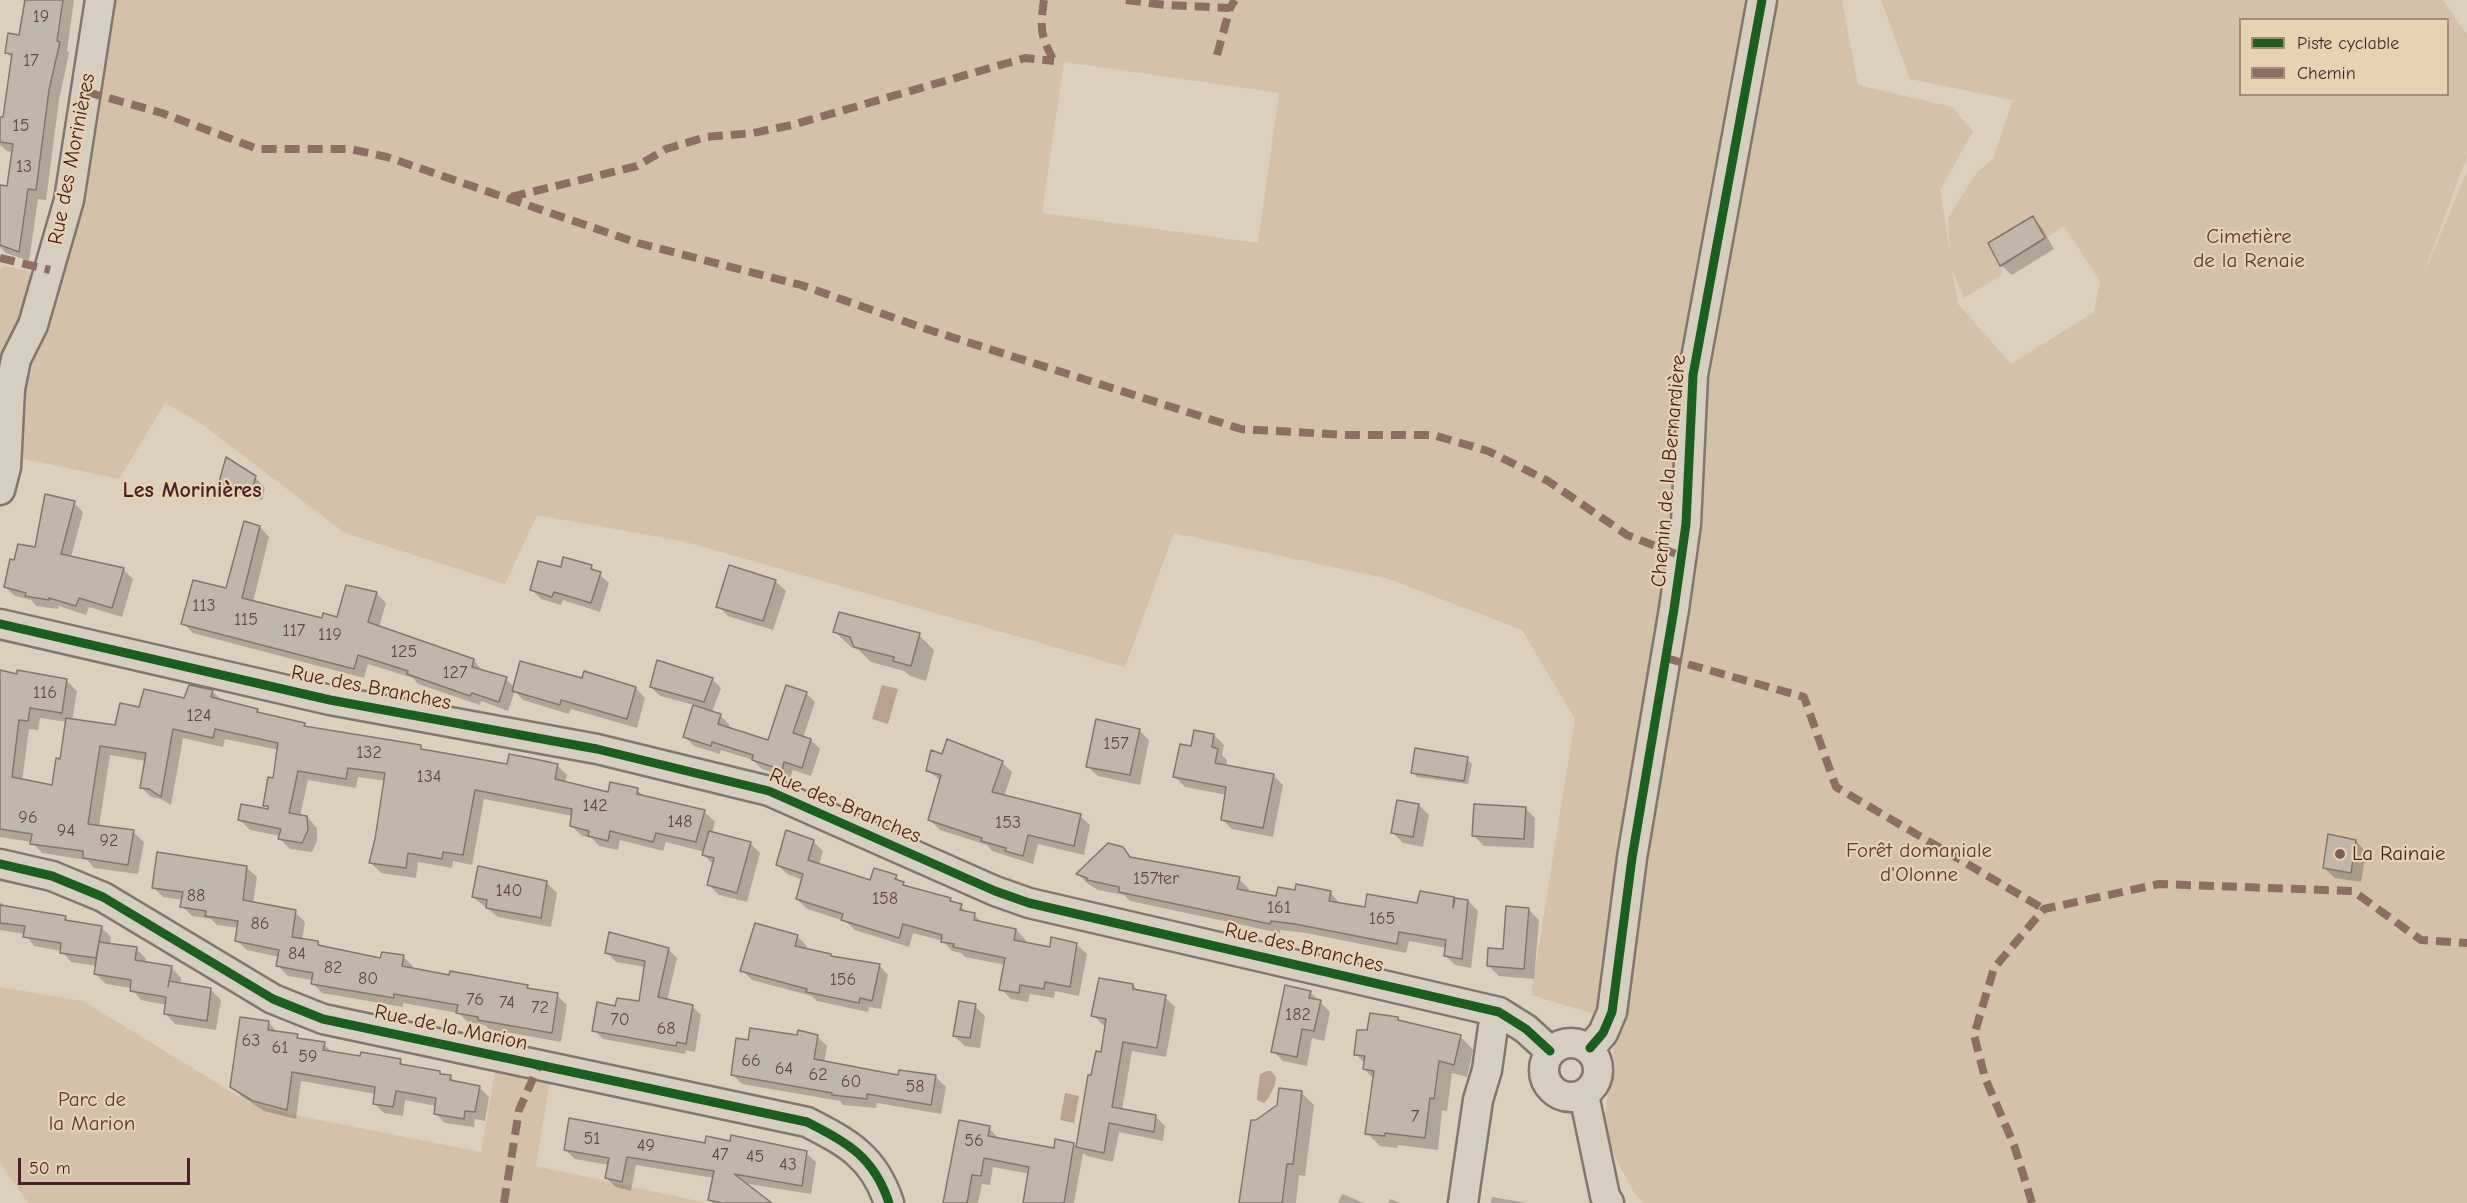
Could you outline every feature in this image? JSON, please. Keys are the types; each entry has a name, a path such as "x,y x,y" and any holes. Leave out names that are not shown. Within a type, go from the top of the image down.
{"street":[{"name":"Rue des Morinières","path":"0,490 6,467 10,389 16,359 33,325 69,200 100,0"},
{"name":"Chemin de la Bernardière","path":"1590,1048 1603,1033 1612,1012 1632,858 1686,524 1693,375 1762,0"},
{"name":"Rue des Branches","path":"0,624 330,700 597,749 769,791 995,891 1029,903 1499,1012 1526,1029 1550,1051"},
{"name":"Rue de la Marion","path":"0,864 52,876 103,897 273,999 324,1019 807,1122 848,1143 872,1168 890,1203"},
{"path":"1463,1203 1478,1100 1487,1071 1493,1027 1499,1012"},
{"path":"1576,1042 1590,1048 1599,1064 1597,1082 1584,1095 1569,1098 1555,1093 1545,1081 1544,1065 1550,1051 1562,1043 1576,1042"},
{"path":"1584,1095 1605,1196 1609,1203"}],"green space":[{"name":"Forêt domaniale d'Olonne","path":"115,0 1842,0 1858,85 1952,107 1973,131 1940,190 1950,252 1948,218 1977,172 1993,159 2013,100 1910,79 1881,0 2443,0 2467,35 2467,156 2422,278 2467,172 2467,1203 1643,1203 1633,1191 1603,1133 1617,1021 1531,995 1575,719 1522,630 1389,579 1174,533 1125,667 682,541 537,515 505,584 345,533 200,423 165,403 119,479 16,457 28,358 74,240","holes":["1064,62 1279,93 1258,243 1042,213","2064,226 2100,281 2094,312 2011,364 1958,304 1952,270 1964,298 2002,275 2001,268"]},
{"path":"5,266 28,271 34,283 0,429 0,269"},
{"name":"Parc de la Marion","path":"0,987 83,1001 248,1102 290,1114 481,1152 495,1071 550,1081 536,1166 707,1203 28,1203 0,1162"}],"shaded area":[{"path":"882,685 898,689 888,724 872,719"},
{"path":"1271,1071 1276,1077 1275,1085 1264,1103 1257,1100 1257,1097 1260,1074"},
{"path":"1065,1093 1079,1096 1074,1123 1060,1120"}],"building":[{"path":"25,0 63,0 57,41 60,42 49,90 36,190 28,189 19,252 0,245 0,185 7,186 13,144 0,142 0,117 3,117 12,54 5,53 8,33 19,35"},
{"path":"2033,216 2045,238 2000,266 1988,243"},
{"path":"226,457 256,476 252,491 219,482"},
{"path":"45,494 75,501 61,554 124,568 112,608 79,598 76,606 49,598 49,600 25,596 26,593 4,587 10,559 14,560 18,544 35,547"},
{"path":"244,521 260,526 242,598 322,618 323,613 337,617 346,585 377,592 368,622 474,659 472,667 507,677 499,702 472,693 470,696 407,674 408,671 358,655 354,669 181,624 193,580 226,588"},
{"path":"563,557 592,565 591,569 601,572 591,603 554,592 552,597 530,590 538,561 561,567"},
{"path":"729,565 776,580 763,621 716,607"},
{"path":"839,612 920,633 911,666 893,661 894,657 854,647 850,637 833,632"},
{"path":"657,660 713,678 704,702 650,687"},
{"path":"520,661 582,678 584,671 636,687 627,719 561,700 560,705 512,691"},
{"path":"0,670 17,674 17,670 67,679 62,713 30,708 28,721 19,720 12,777 52,785 56,758 60,759 66,718 115,725 120,703 139,707 144,689 184,698 189,685 213,690 211,697 258,709 257,712 305,723 304,726 421,745 421,749 507,764 509,754 535,759 558,764 555,779 608,792 610,782 638,788 637,794 705,810 696,842 656,833 653,842 610,831 608,841 588,836 589,831 570,826 572,809 475,790 463,855 443,852 442,859 408,853 406,868 369,863 385,773 348,768 346,779 298,771 289,813 307,816 308,830 302,843 278,839 281,829 238,820 241,804 268,809 268,806 263,806 268,777 273,778 278,743 215,729 213,738 173,729 161,797 149,789 140,788 146,753 100,746 88,824 134,830 128,865 83,858 83,851 30,844 32,834 0,829"},
{"path":"786,685 807,692 793,733 811,739 802,768 784,762 782,770 752,760 753,755 712,742 711,746 683,737 693,705 721,714 718,724 768,740"},
{"path":"1096,719 1140,729 1130,775 1086,767"},
{"path":"1194,730 1214,734 1212,747 1218,749 1215,763 1274,774 1263,828 1221,820 1226,787 1173,777 1180,744 1191,746"},
{"path":"947,739 1003,761 992,792 1081,814 1074,846 1028,835 1023,856 1005,851 1006,848 981,841 982,838 928,820 941,775 926,771 931,750 942,754"},
{"path":"1415,748 1468,757 1464,781 1411,773"},
{"path":"1397,800 1419,804 1413,837 1391,833"},
{"path":"1474,804 1526,807 1524,839 1472,836"},
{"path":"786,830 814,840 808,860 870,880 874,868 897,875 895,879 904,882 903,885 951,898 950,901 962,904 960,910 975,913 974,920 1016,929 1014,940 1050,947 1051,937 1077,943 1070,987 1045,982 1044,989 1020,985 1019,993 999,990 1005,958 953,947 954,944 941,942 942,935 903,924 899,938 841,920 843,914 796,899 803,874 776,865"},
{"path":"709,831 751,842 737,893 707,885 714,858 702,855"},
{"name":"La Rainaie","path":"2328,834 2356,840 2351,873 2323,868"},
{"path":"1108,843 1123,847 1130,857 1240,877 1237,889 1276,896 1278,887 1295,890 1296,884 1331,891 1329,901 1365,907 1367,894 1417,903 1420,891 1454,897 1453,908 1455,898 1468,900 1462,959 1444,956 1446,940 1399,932 1397,944 1295,924 1271,921 1270,924 1119,892 1119,887 1087,880 1076,874"},
{"path":"157,852 247,866 243,900 296,910 292,937 318,941 318,945 380,958 382,952 404,955 402,966 449,975 450,971 528,985 527,988 558,993 552,1033 478,1020 478,1017 456,1013 458,1005 394,994 394,998 311,984 313,973 276,966 279,950 235,941 238,921 205,916 206,911 180,907 183,892 152,888"},
{"path":"478,866 547,881 541,918 486,908 487,900 472,897"},
{"path":"0,905 66,916 65,920 102,926 96,958 60,953 61,943 23,937 25,926 0,923"},
{"path":"1506,906 1529,908 1524,969 1487,966 1488,948 1503,949"},
{"path":"755,923 798,935 795,946 831,954 831,956 880,964 872,1001 860,998 859,1003 806,992 807,989 740,971"},
{"path":"609,932 669,948 658,997 693,1005 686,1044 677,1042 676,1046 592,1031 597,1002 615,1006 617,998 639,1001 645,961 605,953"},
{"path":"99,942 137,947 135,960 172,966 169,981 211,988 207,1021 164,1014 166,997 130,991 131,980 94,974"},
{"path":"1099,978 1133,984 1133,989 1166,995 1157,1048 1123,1042 1112,1107 1156,1115 1154,1132 1109,1123 1104,1153 1076,1147 1088,1075 1091,1075 1096,1051 1101,1052 1106,1019 1091,1016"},
{"path":"1285,985 1311,991 1309,998 1321,1000 1314,1031 1302,1029 1297,1057 1271,1052"},
{"path":"959,1001 976,1004 970,1038 953,1036"},
{"path":"1370,1013 1398,1017 1398,1020 1461,1035 1454,1065 1439,1061 1434,1099 1430,1098 1425,1138 1385,1133 1385,1136 1365,1134 1374,1071 1363,1069 1365,1056 1354,1055 1357,1030 1367,1030"},
{"path":"240,1017 269,1021 268,1030 298,1034 297,1038 325,1042 323,1050 360,1056 361,1052 401,1059 400,1064 440,1071 440,1074 451,1075 450,1080 480,1086 475,1112 465,1111 464,1119 434,1114 436,1098 396,1091 393,1107 373,1104 375,1087 292,1072 287,1110 253,1101 230,1087"},
{"path":"750,1028 797,1035 798,1030 818,1035 814,1059 898,1075 899,1070 936,1075 931,1105 867,1094 867,1099 832,1095 832,1093 731,1075 736,1038 748,1040"},
{"path":"1279,1088 1302,1091 1293,1164 1287,1164 1282,1203 1239,1203 1251,1120 1256,1120 1277,1105"},
{"path":"569,1118 705,1143 706,1136 730,1141 731,1135 807,1151 802,1186 734,1174 772,1203 722,1203 708,1200 714,1171 627,1157 622,1182 605,1178 609,1158 564,1150"},
{"path":"959,1120 990,1126 988,1136 1054,1148 1055,1139 1074,1143 1064,1203 1023,1203 1029,1167 984,1158 981,1176 972,1175 967,1203 943,1203"}],"marked path":[{"path":"1044,0 1042,32 1054,61"},
{"path":"1126,0 1165,5 1230,8"},
{"path":"1217,55 1230,8 1235,0"},
{"path":"511,197 637,166 666,149 706,137 753,133 792,125 1025,58 1054,61"},
{"path":"87,92 162,113 258,149 350,149 387,157 638,243 801,285 923,328 1241,429 1347,435 1433,435 1488,451 1548,481 1627,535 1681,556"},
{"path":"0,258 50,270"},
{"path":"1666,658 1804,697 1836,787 2044,909"},
{"path":"2032,1203 2014,1145 1985,1078 1974,1035 1994,968 2044,909 2159,884 2353,891 2421,940 2467,943"},
{"path":"504,1203 519,1110 539,1065"}],"cycle path":[{"path":"1590,1048 1603,1033 1612,1012 1632,858 1686,524 1693,375 1762,0"},
{"path":"0,624 330,700 597,749 769,791 995,891 1029,903 1499,1012 1526,1029 1550,1051"},
{"path":"0,864 52,876 103,897 273,999 323,1019 807,1122 858,1153 876,1174 889,1203"}],"place":[{"name":"La Rainaie","path":"2340,854"}],"district":[{"name":"Les Morinières","path":"192,491"}],"park label":[{"name":"Cimetière de la Renaie","path":"2249,249"}]}
